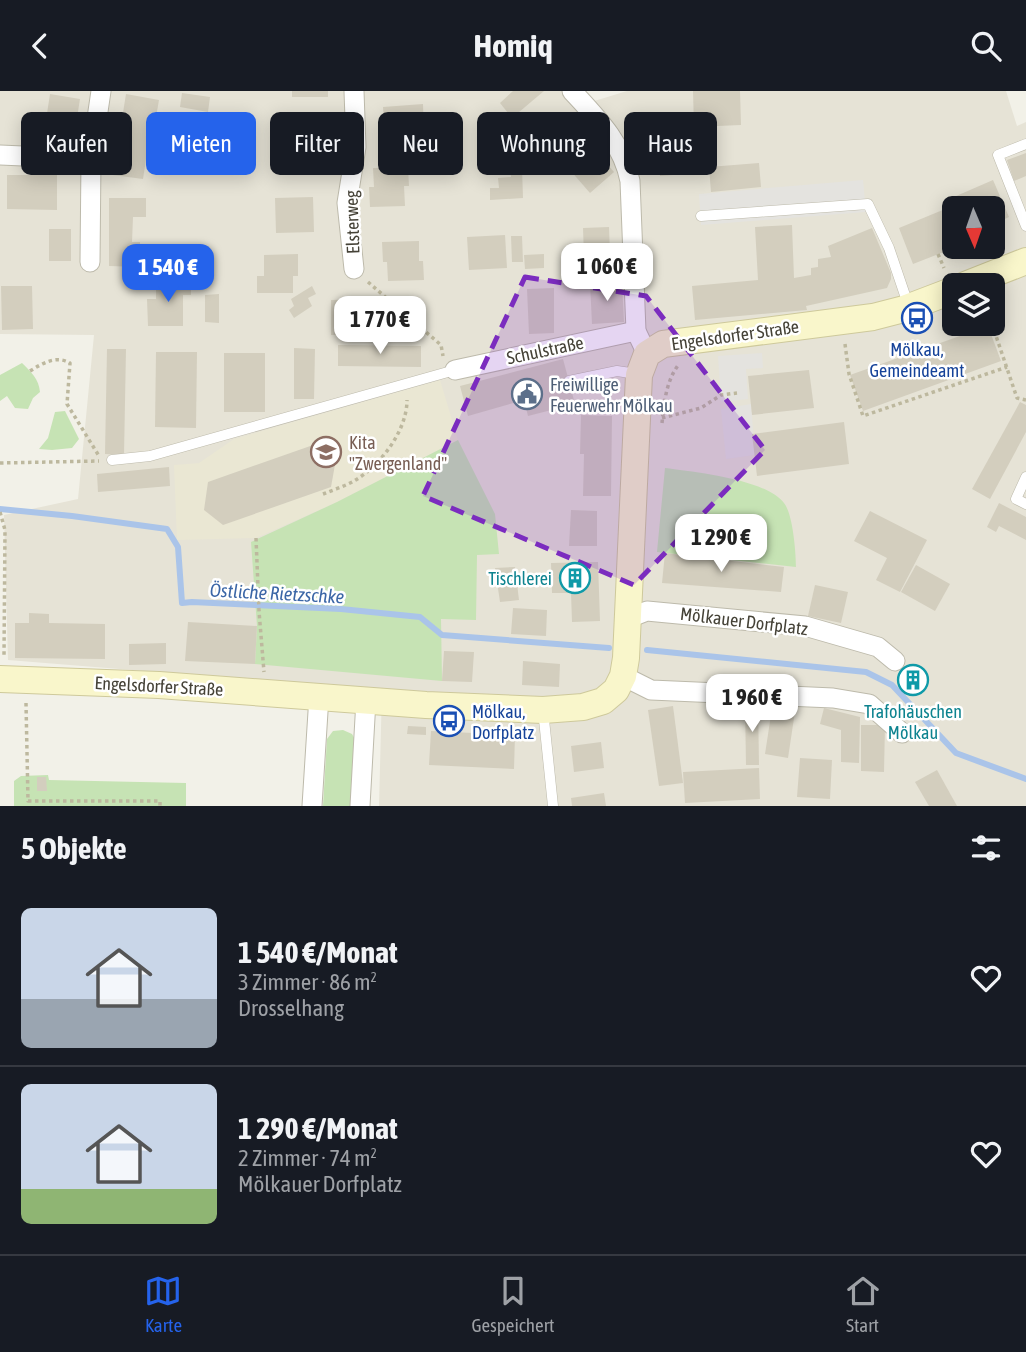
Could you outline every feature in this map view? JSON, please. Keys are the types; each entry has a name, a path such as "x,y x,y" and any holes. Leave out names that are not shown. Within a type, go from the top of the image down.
{"main road":[{"name":"Engelsdorfer Straße","path":"989,273 1026,261"},
{"name":"Engelsdorfer Straße","path":"641,353 663,344 873,317 910,307 942,291"},
{"path":"626,649 641,353"},
{"name":"Engelsdorfer Straße","path":"2,670 159,685 543,710 583,707 603,701 616,690 626,649"}],"street":[{"path":"98,112 101,91"},
{"name":"Elsterweg","path":"354,91 356,147 347,203 354,269"},
{"path":"572,91 621,149 627,163 641,353"},
{"path":"0,155 21,156"},
{"path":"90,262 91,175"},
{"name":"Schulstraße","path":"451,371 641,353"},
{"name":"Mölkauer Dorfplatz","path":"626,649 647,611 805,627 878,647 895,661"},
{"path":"626,649 650,690 833,698 869,704 902,733"},
{"path":"312,806 318,696"},
{"path":"360,806 366,700"}],"lane":[{"path":"1026,144 998,155 1026,226"},
{"path":"701,216 868,204 889,248 910,307"},
{"path":"569,381 617,371 641,353"},
{"path":"112,460 150,456 451,371"},
{"path":"1026,477 1016,499 1026,504"},
{"path":"543,710 553,806"}],"path":[{"path":"938,254 949,273"},
{"path":"354,269 441,345 451,371"},
{"path":"996,336 1017,398 1026,400"},
{"path":"845,341 849,374 863,416 891,403 1007,367"},
{"path":"0,463 102,461 67,404 71,363 56,359 30,371"},
{"path":"661,431 671,376 684,361"},
{"path":"978,369 980,376"},
{"path":"323,494 354,481 377,463 397,433 407,407 407,383"},
{"path":"934,385 936,391"},
{"path":"662,418 701,408 721,395 737,393"},
{"path":"0,512 5,530 2,670"},
{"path":"256,538 258,611 264,672"},
{"path":"26,696 28,804 160,801 160,806"}],"highlighted area":[{"path":"525,277 646,296 765,450 634,585 423,496"}],"shaded area":[{"path":"0,91 565,91 578,106 627,91 1006,91 1017,126 1026,122 1026,806 379,806 382,690 8,660 4,515 78,499 94,335 0,334"},
{"path":"863,180 866,212 701,225 699,194"},
{"path":"762,353 763,368 746,369 748,399 721,402 718,356"},
{"name":"Kita \"Zwergenland\"","path":"440,380 458,440 337,502 256,538 177,540 174,465 199,463 234,439"},
{"path":"751,404 755,455 726,459 721,409"}],"green space":[{"path":"22,363 36,379 40,392 33,398 28,409 15,408 7,396 0,401 0,375"},
{"path":"65,411 79,439 72,448 39,449 48,438 55,412"},
{"path":"458,440 495,514 499,554 477,555 476,620 441,619 442,681 255,664 257,626 251,542 337,502"},
{"path":"665,468 746,482 775,495 784,503 790,516 796,567 657,552"},
{"path":"343,730 352,734 356,741 352,806 323,806 327,739 333,731"},
{"path":"48,775 49,780 186,783 186,806 14,806 14,781 21,776"}],"building":[{"path":"292,91 328,91 328,97 292,97"},
{"path":"513,91 544,91 519,112 507,112 500,103"},
{"path":"693,91 740,91 741,125 717,126 717,112 694,112"},
{"path":"182,93 210,97 208,112 180,107"},
{"path":"50,94 80,99 78,112 47,112"},
{"path":"126,94 159,100 157,112 146,112 146,160 143,179 113,175 132,175 132,112 123,112"},
{"path":"423,104 423,112 383,112 383,107"},
{"path":"1026,153 1026,176 1014,181 1007,160"},
{"path":"759,163 761,187 711,192 710,175 717,175 717,166"},
{"path":"610,167 614,172 590,193 574,175 610,175"},
{"path":"373,168 378,168 378,175 408,175 409,186 404,186 405,206 370,207 369,187 374,187"},
{"path":"7,175 57,175 57,210 7,209"},
{"path":"522,175 523,198 490,200 490,188 499,188 498,178"},
{"path":"993,180 1000,196 956,196"},
{"path":"313,197 314,232 276,233 275,198"},
{"path":"109,198 146,198 146,217 133,217 132,242 140,242 140,267 109,266"},
{"path":"942,210 942,253 913,264 899,228"},
{"path":"792,225 794,278 811,275 811,268 818,267 818,259 831,257 828,246 872,228 891,273 887,288 806,306 807,310 695,320 692,286 758,280 755,227"},
{"path":"609,227 610,255 584,256 583,228"},
{"path":"49,229 71,229 71,261 49,261"},
{"path":"505,235 507,268 469,270 467,237"},
{"path":"511,236 522,236 523,262 512,262"},
{"path":"419,241 419,261 423,261 424,280 388,281 382,242"},
{"path":"298,254 298,276 293,276 293,293 257,293 257,276 264,276 264,255"},
{"path":"544,254 544,268 525,269 524,255"},
{"path":"156,282 191,282 191,295 183,295 183,326 148,326 147,299 156,299"},
{"path":"622,282 624,322 592,324 590,283"},
{"path":"1,286 32,286 33,329 2,330"},
{"path":"312,286 316,294 308,298 312,306 294,318 289,310 294,306 291,299"},
{"path":"554,288 554,333 529,334 527,289"},
{"path":"219,294 219,323 205,322 205,295"},
{"path":"369,299 369,335 331,335 331,300"},
{"path":"960,336 992,336 1001,361 863,411 850,375"},
{"path":"338,345 421,346 421,367 338,366"},
{"path":"294,348 315,349 314,399 294,399"},
{"path":"107,349 126,349 124,455 105,454"},
{"path":"156,352 197,352 196,428 155,427"},
{"path":"224,353 265,353 265,412 224,412"},
{"name":"Freiwillige Feuerwehr Mölkau","path":"563,359 575,404 528,416 524,400 468,416 460,386"},
{"path":"809,370 814,408 752,415 748,376"},
{"path":"1020,402 1026,405 1026,432 990,499 972,489"},
{"path":"581,415 612,416 611,496 583,496"},
{"path":"844,422 849,464 757,476 752,434"},
{"path":"316,444 336,459 331,487 223,525 204,510 208,482"},
{"path":"169,467 170,486 98,492 97,474"},
{"path":"999,503 1026,517 1026,540 999,526 996,532 987,527"},
{"path":"571,510 597,511 597,546 569,546"},
{"path":"870,511 927,540 900,592 876,580 887,558 854,541"},
{"path":"665,553 784,567 781,592 662,583"},
{"name":"Tischlerei","path":"598,562 600,621 572,622 571,593 552,593 551,563"},
{"path":"916,565 950,584 935,611 901,592"},
{"path":"515,567 519,600 500,602 495,568"},
{"path":"815,585 848,592 841,623 808,616"},
{"path":"513,608 547,610 546,636 511,634"},
{"path":"29,613 49,614 49,623 105,624 105,659 15,658 15,623 29,623"},
{"path":"188,622 257,626 255,664 185,661"},
{"path":"166,643 166,664 129,665 129,644"},
{"path":"444,651 474,652 472,682 442,681"},
{"path":"523,661 560,664 559,687 522,685"},
{"path":"758,702 759,765 746,765 745,703"},
{"path":"773,702 796,705 788,758 765,754"},
{"path":"673,706 683,783 659,786 648,710"},
{"path":"824,708 860,717 859,763 841,762 841,730 820,724"},
{"path":"861,725 885,725 884,772 861,771"},
{"path":"408,726 426,727 426,735 407,734"},
{"path":"431,731 515,735 514,769 429,765"},
{"path":"601,742 604,768 574,772 571,746"},
{"path":"800,758 832,760 830,799 797,797"},
{"path":"759,768 760,799 685,803 683,772"},
{"path":"937,770 957,806 929,806 915,782"},
{"path":"37,777 46,777 47,791 37,791"},
{"path":"604,793 606,806 572,806 571,798"}],"waterway":[{"name":"Östliche Rietzschke","path":"0,509 167,529 178,547 182,603 341,609 420,617 442,635 609,648"},
{"name":"Östliche Rietzschke","path":"647,650 866,672 892,685 956,753 1026,779"}],"place":[{"name":"Mölkau, Gemeindeamt","path":"917,318"},
{"name":"Freiwillige Feuerwehr Mölkau","path":"527,394"},
{"name":"Kita \"Zwergenland\"","path":"326,452"},
{"name":"Tischlerei","path":"575,578"},
{"name":"Trafohäuschen Mölkau","path":"913,680"},
{"name":"Mölkau, Dorfplatz","path":"449,721"}]}
